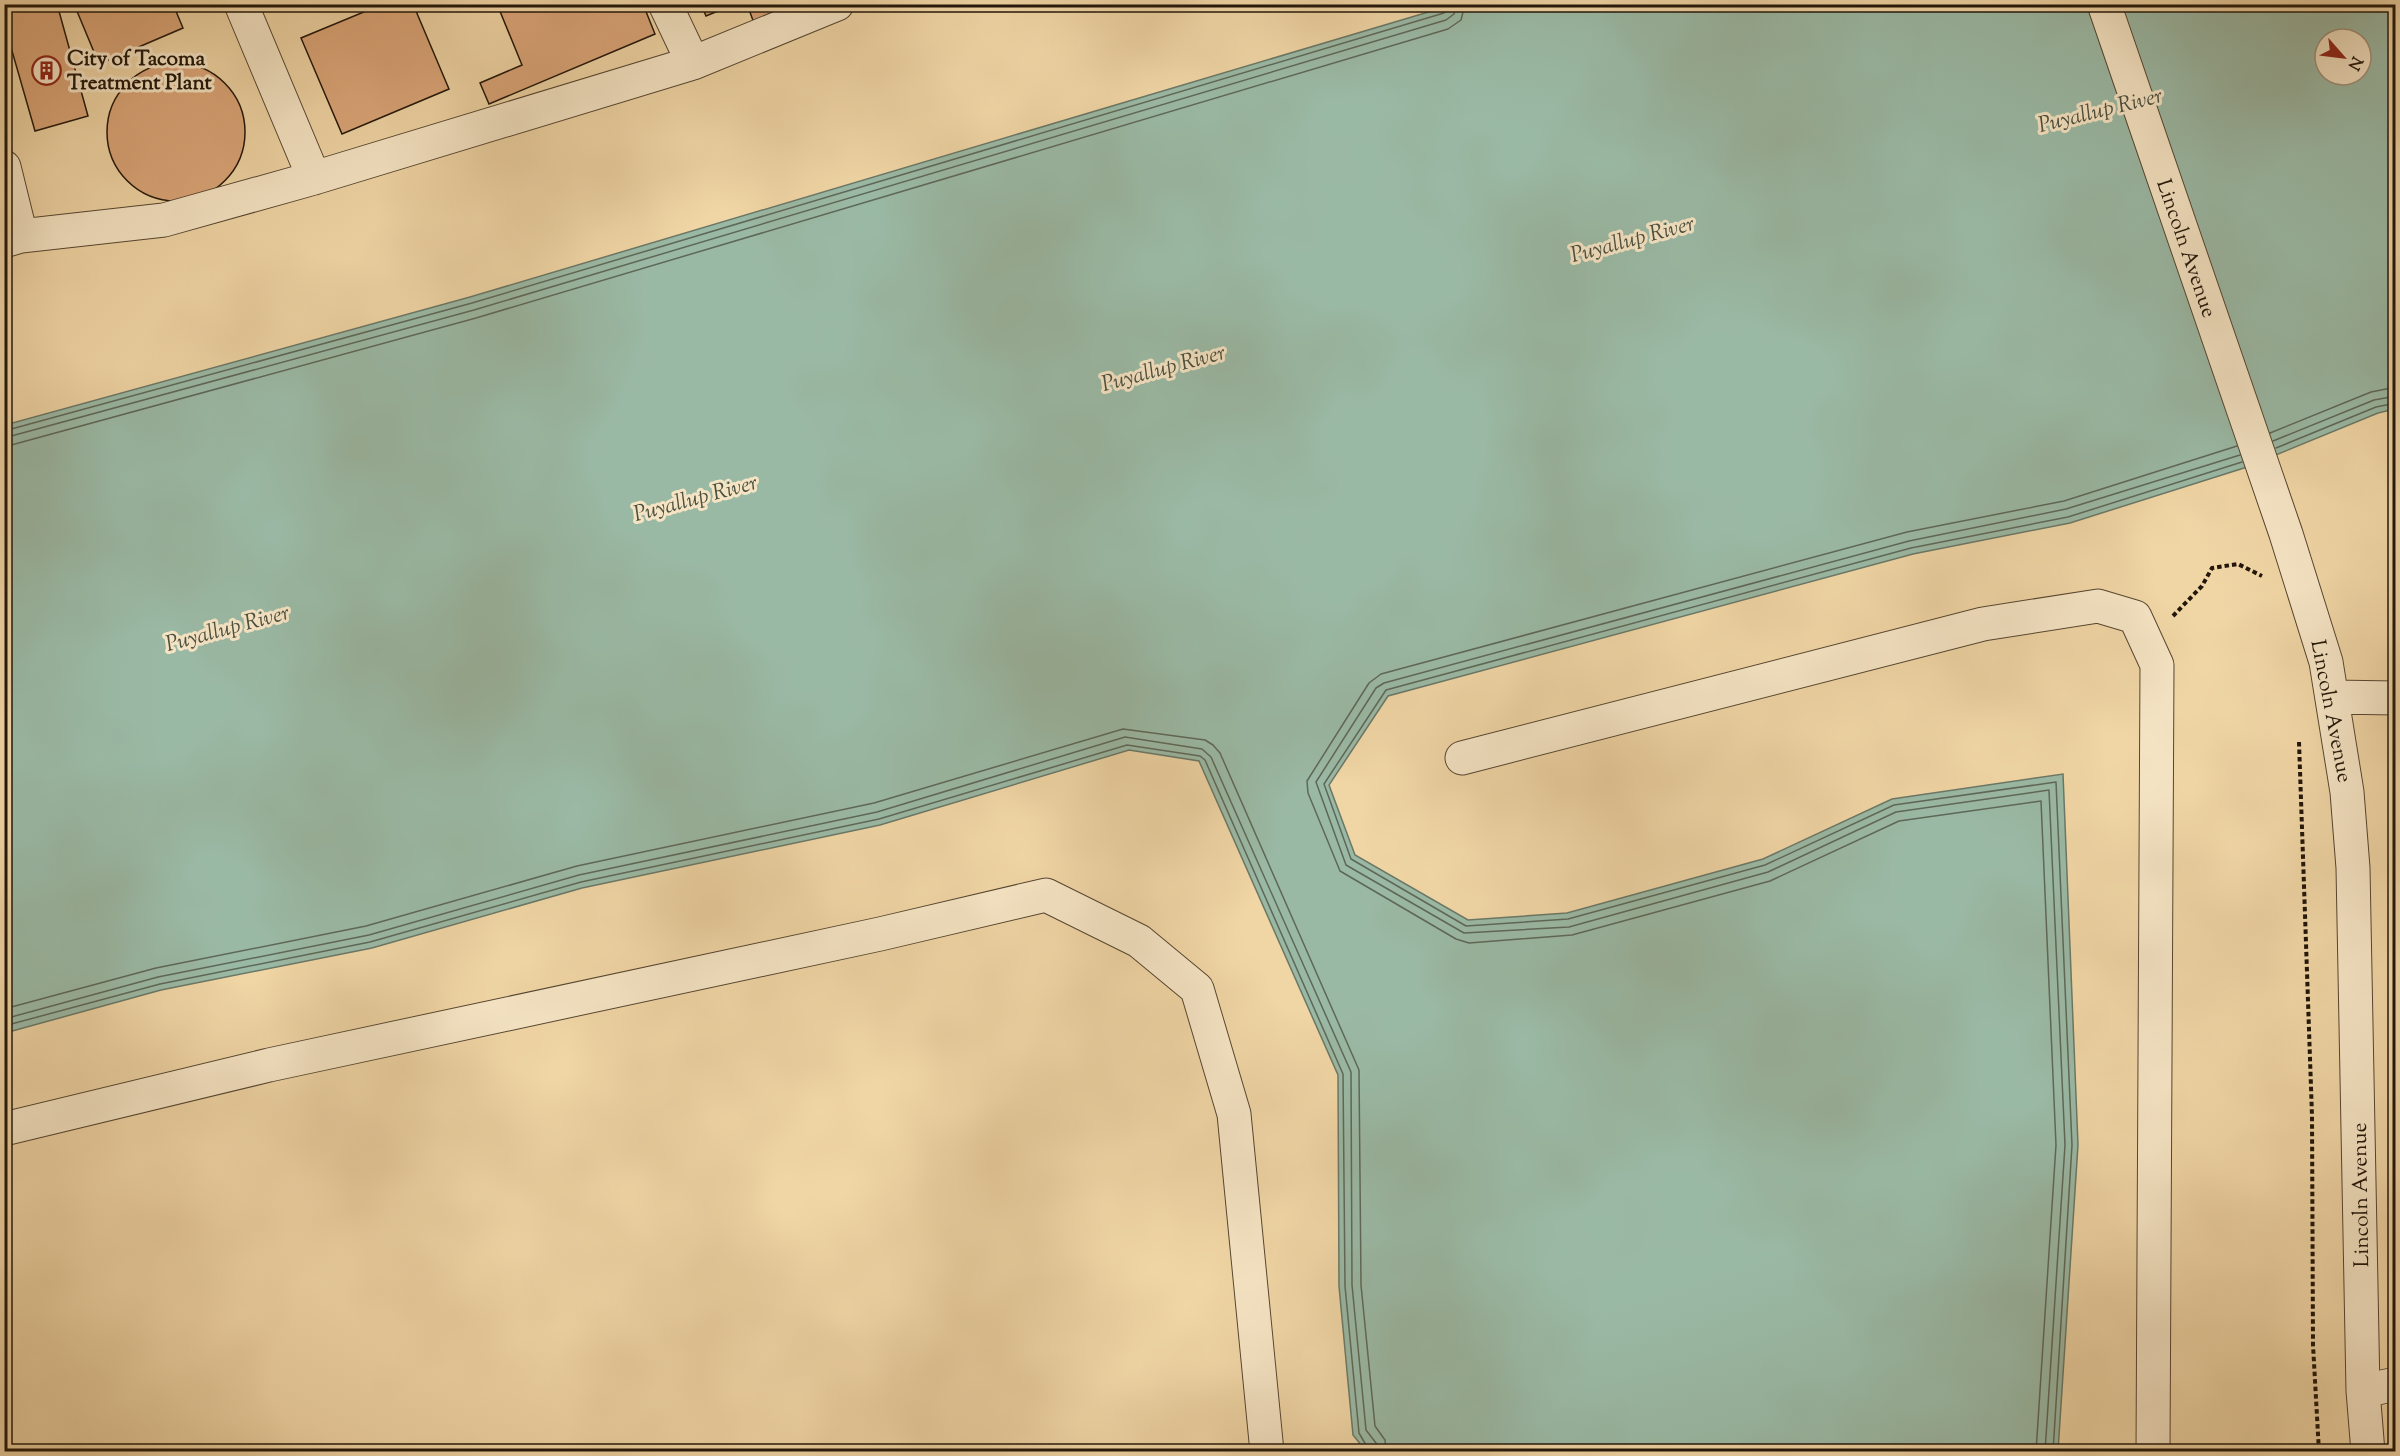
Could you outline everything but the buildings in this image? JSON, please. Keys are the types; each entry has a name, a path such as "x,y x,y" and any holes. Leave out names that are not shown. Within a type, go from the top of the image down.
{"street":[{"path":"241,4 314,178"},
{"path":"665,4 693,63"},
{"path":"4,167 13,239 164,220 314,178 693,63 837,4"},
{"name":"Lincoln Avenue","path":"2104,4 2286,534 2326,662 2348,792 2353,868 2362,1390 2368,1452"},
{"path":"1462,758 1983,624 2098,606 2135,617 2157,665 2153,1452"},
{"path":"2332,697 2396,698"},
{"path":"4,1129 269,1065 880,934 1046,895 1139,941 1197,989 1234,1114 1267,1452"},
{"path":"2362,1390 2396,1384"}],"path":[{"path":"2147,644 2202,586 2212,568 2238,564 2270,581"},
{"path":"2299,740 2312,1116 2313,1345 2319,1452"}],"water":[{"name":"Puyallup River","path":"1452,5 2395,5 2395,409 2378,413 2244,468 2070,523 1913,554 1388,696 1329,785 1355,855 1468,920 1567,913 1763,859 1892,799 2063,774 2078,1145 2058,1451 1366,1451 1353,1435 1339,1286 1338,1075 1199,761 1129,750 880,825 582,888 372,948 161,990 5,1033 5,425 470,297"}],"place":[{"name":"City of Tacoma Treatment Plant","path":"46,70"}]}
